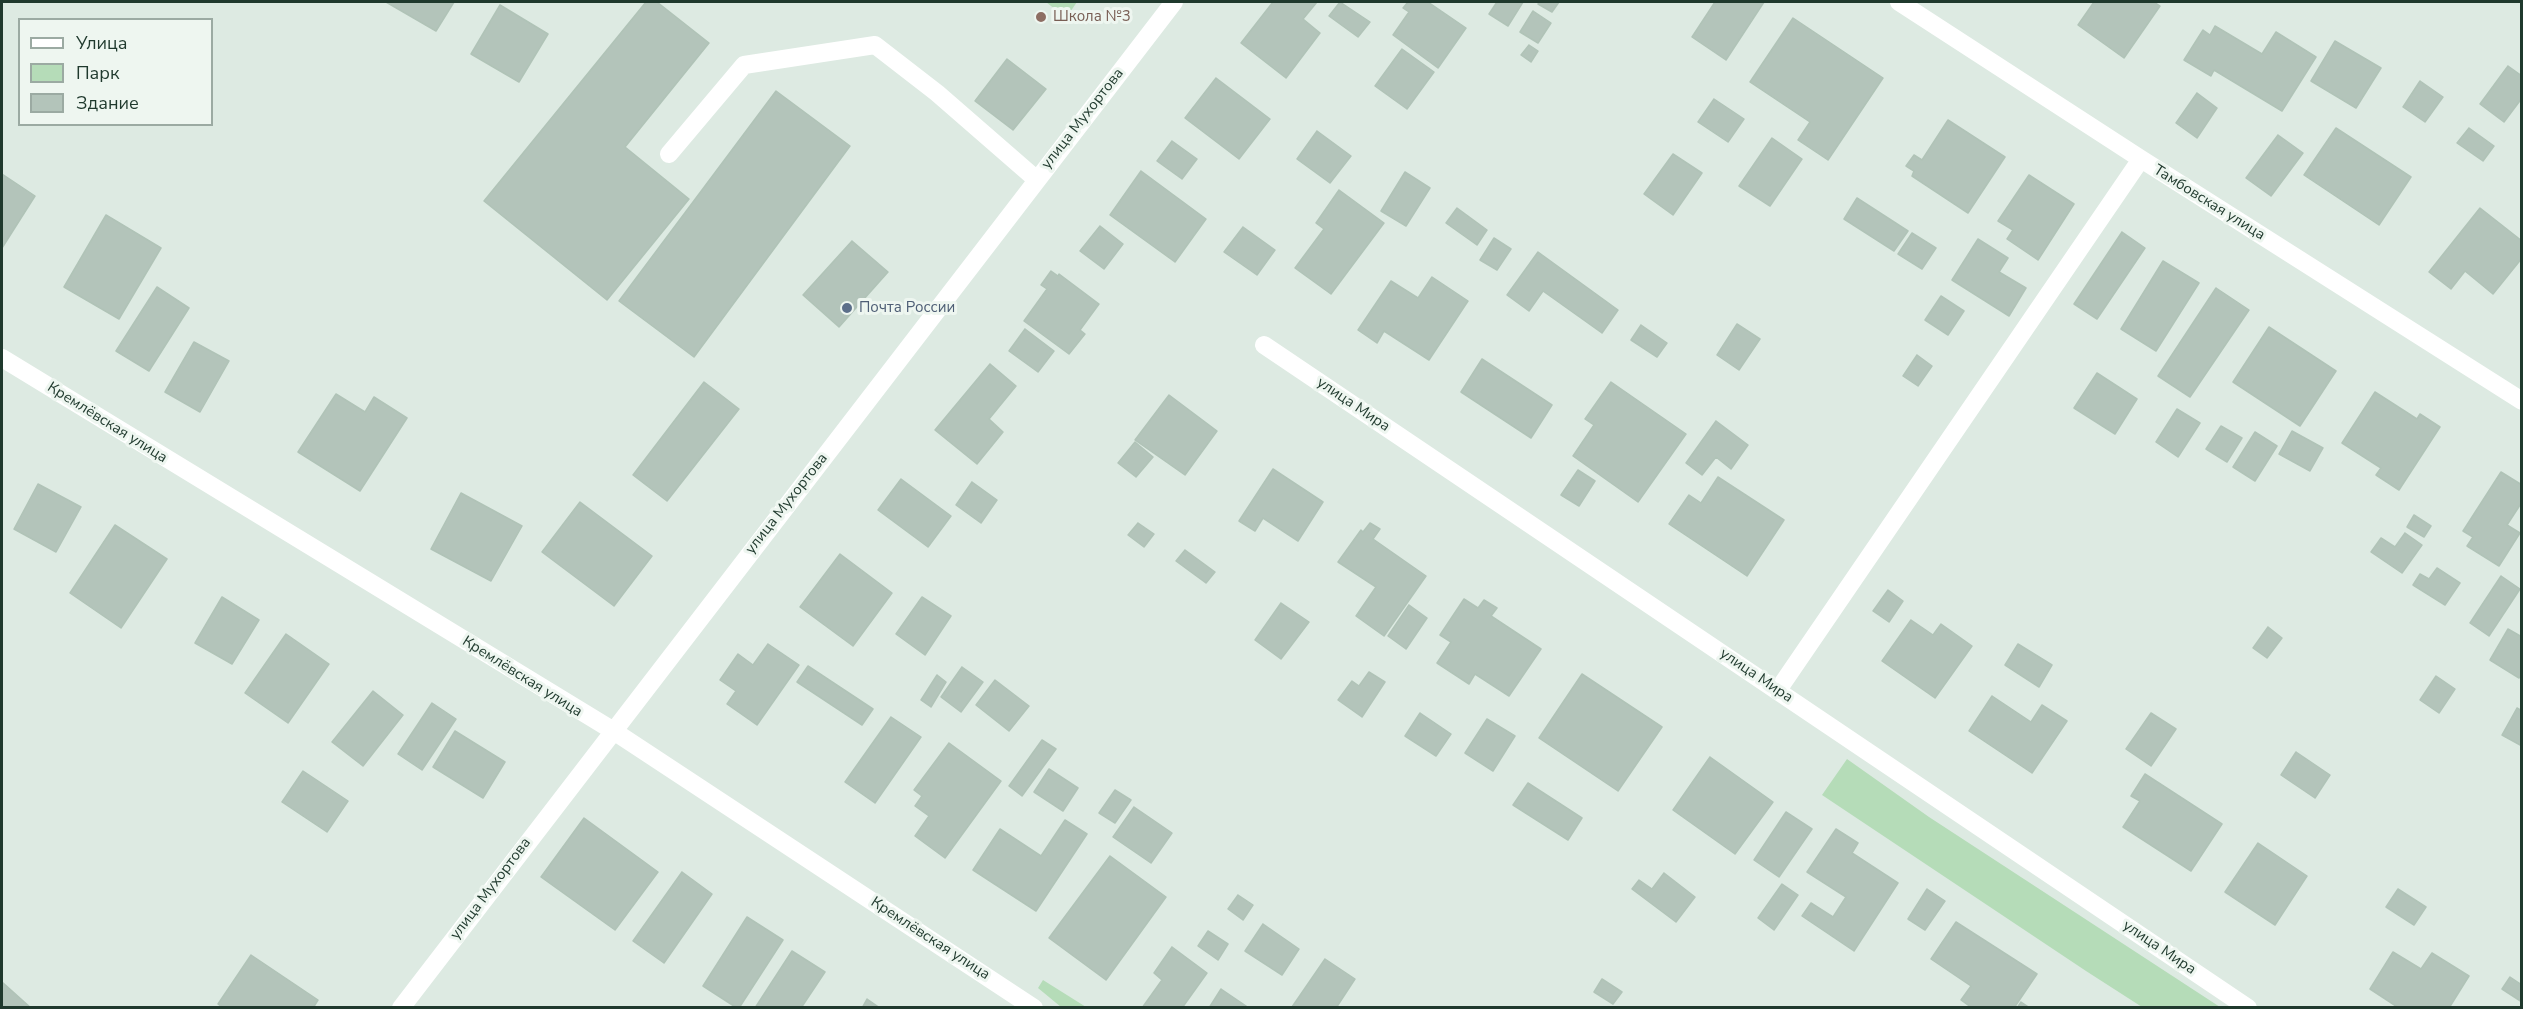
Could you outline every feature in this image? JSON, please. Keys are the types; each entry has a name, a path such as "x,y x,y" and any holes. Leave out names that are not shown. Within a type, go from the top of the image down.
{"street":[{"name":"улица Мухортова","path":"401,1008 612,730 1174,2"},
{"name":"Тамбовская улица","path":"1899,2 2522,401"},
{"path":"669,154 744,65 875,45 937,93 1037,180"},
{"path":"1778,690 2141,159"},
{"name":"улица Мира","path":"1264,345 2248,1008"},
{"name":"Кремлёвская улица","path":"2,358 612,730 1034,1008"}],"green space":[{"path":"1046,2 1077,2 1066,18"},
{"path":"1847,759 1929,817 2220,1007 2142,1007 2086,971 1822,795"},
{"path":"1043,980 1086,1007 1061,1007 1038,988"}],"building":[{"path":"386,2 454,2 436,31"},
{"path":"646,2 657,2 709,43 625,147 689,199 607,300 484,201"},
{"path":"1273,2 1317,2 1303,19 1320,33 1286,78 1241,43"},
{"path":"1340,2 1370,22 1358,37 1329,16"},
{"path":"1408,2 1428,2 1466,28 1438,68 1393,35 1409,12 1403,8"},
{"path":"1497,2 1523,2 1508,26 1489,14"},
{"path":"1539,2 1559,2 1552,12 1538,4"},
{"path":"1715,2 1764,2 1726,60 1692,37"},
{"path":"2094,2 2154,2 2160,6 2124,58 2078,25"},
{"path":"500,5 548,34 519,82 471,54"},
{"path":"1533,11 1551,23 1538,43 1520,32"},
{"path":"1793,18 1883,78 1828,160 1798,140 1810,122 1750,82"},
{"path":"2215,26 2262,54 2276,32 2316,57 2282,111 2214,70 2211,76 2184,60 2203,30 2210,35"},
{"path":"2335,41 2381,68 2356,108 2311,81"},
{"path":"1529,45 1538,51 1531,62 1521,55"},
{"path":"1402,49 1434,72 1407,109 1375,86"},
{"path":"1007,59 1046,89 1013,130 975,101"},
{"path":"2508,66 2522,76 2522,98 2504,122 2480,104"},
{"path":"1216,78 1270,119 1239,159 1185,118"},
{"path":"2420,81 2443,97 2425,122 2403,107"},
{"path":"776,91 850,146 694,357 619,301"},
{"path":"2197,93 2217,108 2197,138 2176,123"},
{"path":"1714,99 1744,119 1728,142 1698,122"},
{"path":"1948,120 2005,157 1968,213 1912,176 1914,171 1906,166 1914,155 1922,160"},
{"path":"2336,128 2411,177 2379,225 2304,175"},
{"path":"2469,128 2494,146 2483,161 2457,143"},
{"path":"1317,131 1351,156 1330,183 1297,159"},
{"path":"2278,135 2303,153 2271,196 2246,178"},
{"path":"1772,138 1802,159 1770,206 1739,186"},
{"path":"1172,141 1197,159 1182,179 1157,161"},
{"path":"1673,154 1702,173 1673,215 1644,194"},
{"path":"1141,171 1206,219 1175,262 1110,215"},
{"path":"1405,172 1430,188 1406,226 1381,211"},
{"path":"2,174 35,196 2,248"},
{"path":"2029,175 2074,204 2038,260 2007,239 2013,230 1998,221"},
{"path":"1339,190 1384,223 1331,294 1295,268 1324,229 1316,223"},
{"path":"1857,198 1908,231 1894,251 1844,219"},
{"path":"1457,208 1487,230 1477,245 1446,223"},
{"path":"2480,208 2522,241 2522,258 2493,294 2465,271 2451,289 2429,272"},
{"path":"106,215 161,248 119,319 64,287"},
{"path":"1100,226 1123,244 1104,269 1080,251"},
{"path":"1243,227 1275,250 1257,275 1224,252"},
{"path":"2122,232 2145,248 2097,319 2074,304"},
{"path":"1912,233 1936,248 1922,269 1898,254"},
{"path":"1494,238 1511,249 1497,270 1480,260"},
{"path":"1978,239 2008,258 1999,272 2026,288 2009,316 1952,280"},
{"path":"852,241 888,272 839,327 803,295"},
{"path":"1538,252 1618,310 1602,333 1543,291 1529,311 1507,295"},
{"path":"2163,261 2199,283 2156,351 2121,329"},
{"path":"1051,271 1058,276 1059,274 1099,304 1080,330 1085,334 1069,354 1024,321 1047,289 1041,285"},
{"path":"1432,277 1468,301 1429,360 1384,331 1377,343 1358,330 1391,281 1418,298"},
{"path":"157,287 189,308 149,371 116,351"},
{"path":"2216,288 2249,310 2190,397 2158,376"},
{"path":"1941,296 1964,311 1948,335 1925,320"},
{"path":"1737,324 1760,339 1739,370 1717,355"},
{"path":"1641,325 1667,343 1657,357 1631,340"},
{"path":"2269,327 2336,371 2300,426 2233,382"},
{"path":"1025,329 1054,351 1038,372 1009,351"},
{"path":"194,342 229,361 200,412 165,392"},
{"path":"1917,355 1932,366 1918,386 1903,376"},
{"path":"1482,359 1552,405 1531,438 1461,392"},
{"path":"990,364 1016,386 989,419 1003,432 977,464 935,430"},
{"path":"2097,373 2137,399 2115,434 2074,408"},
{"path":"704,382 739,409 667,501 633,475"},
{"path":"1611,382 1686,434 1638,502 1573,456 1594,425 1585,419"},
{"path":"2375,392 2417,419 2420,414 2440,427 2399,490 2376,475 2381,468 2342,443"},
{"path":"336,394 365,412 374,397 407,418 360,491 298,452"},
{"path":"1169,395 1217,431 1185,475 1135,440"},
{"path":"2177,409 2200,423 2178,457 2156,442"},
{"path":"1716,421 1748,445 1731,469 1716,457 1702,475 1686,463"},
{"path":"2221,426 2242,438 2227,462 2206,449"},
{"path":"2292,431 2323,448 2310,471 2279,454"},
{"path":"2255,432 2277,446 2255,481 2233,467"},
{"path":"1135,442 1153,457 1136,477 1118,463"},
{"path":"1273,469 1323,502 1298,541 1263,518 1255,531 1239,521"},
{"path":"1578,470 1595,481 1579,506 1561,495"},
{"path":"2501,472 2522,485 2522,502 2507,525 2520,533 2499,566 2467,546 2473,537 2463,531"},
{"path":"1718,477 1784,520 1747,576 1669,524 1689,495 1701,503"},
{"path":"901,479 951,516 928,547 878,510"},
{"path":"972,482 997,500 981,523 956,505"},
{"path":"38,484 81,507 56,552 14,529"},
{"path":"461,493 522,526 491,581 431,549"},
{"path":"580,502 652,556 614,606 542,552"},
{"path":"2414,515 2431,526 2424,537 2407,527"},
{"path":"1138,523 1154,534 1144,547 1128,535"},
{"path":"1370,523 1380,529 1373,539 1426,576 1384,636 1356,616 1376,587 1338,562 1361,530 1363,532"},
{"path":"115,525 167,559 121,628 70,593"},
{"path":"2405,533 2422,545 2402,573 2371,552 2381,538 2395,547"},
{"path":"1185,550 1215,572 1206,583 1176,561"},
{"path":"840,554 892,593 853,646 800,607"},
{"path":"2437,568 2460,583 2445,605 2413,585 2420,574 2429,579"},
{"path":"2501,576 2520,589 2489,636 2470,623"},
{"path":"1888,590 1903,601 1889,622 1873,611"},
{"path":"222,597 259,620 232,664 195,643"},
{"path":"922,597 951,616 925,655 896,634"},
{"path":"1464,599 1478,608 1484,600 1497,608 1491,616 1541,649 1509,696 1475,674 1469,684 1437,663 1451,642 1440,635"},
{"path":"1281,603 1309,622 1281,659 1255,640"},
{"path":"1409,605 1427,618 1406,649 1388,636"},
{"path":"1911,620 1933,635 1941,624 1972,646 1935,698 1882,661"},
{"path":"2268,627 2282,638 2267,658 2253,648"},
{"path":"2508,629 2522,637 2522,674 2519,678 2490,660"},
{"path":"286,634 329,664 288,723 245,693"},
{"path":"768,644 799,665 757,725 727,704 736,691 720,680 738,654 753,665"},
{"path":"2018,644 2052,665 2039,687 2005,665"},
{"path":"808,666 873,709 862,725 797,682"},
{"path":"962,667 983,682 961,712 941,697"},
{"path":"1369,672 1385,682 1362,717 1338,700 1352,681 1359,686"},
{"path":"1582,674 1662,727 1618,791 1539,738"},
{"path":"937,675 946,682 931,707 921,700"},
{"path":"2436,676 2455,689 2439,713 2420,700"},
{"path":"995,680 1029,706 1009,731 976,705"},
{"path":"373,691 403,715 363,766 332,742"},
{"path":"1992,696 2031,722 2042,705 2067,721 2032,773 1969,731"},
{"path":"432,703 456,719 422,770 398,754"},
{"path":"2517,708 2522,711 2522,746 2502,735"},
{"path":"1420,713 1451,734 1436,756 1405,736"},
{"path":"2151,713 2176,729 2151,766 2126,749"},
{"path":"891,717 921,737 875,803 845,782"},
{"path":"1487,719 1515,736 1493,771 1465,753"},
{"path":"455,731 505,762 483,798 433,767"},
{"path":"1042,740 1056,749 1022,796 1009,786"},
{"path":"949,743 1001,781 945,858 915,836 929,816 915,806 922,796 914,790"},
{"path":"2296,752 2330,775 2315,798 2281,775"},
{"path":"1710,757 1773,802 1735,854 1673,810"},
{"path":"1049,769 1078,788 1063,811 1034,792"},
{"path":"303,771 348,801 327,832 282,802"},
{"path":"2145,774 2222,824 2191,871 2123,827 2140,801 2131,796"},
{"path":"1528,783 1582,818 1568,840 1513,805"},
{"path":"1115,790 1131,800 1115,823 1099,813"},
{"path":"1134,807 1172,833 1151,863 1113,837"},
{"path":"1786,812 1812,829 1779,877 1754,860"},
{"path":"584,818 658,872 615,930 541,877"},
{"path":"1065,820 1087,834 1036,911 973,870 1000,829 1041,856"},
{"path":"1836,829 1858,843 1852,853 1898,883 1854,951 1802,916 1811,903 1833,917 1846,897 1807,872"},
{"path":"2258,843 2307,876 2275,925 2225,892"},
{"path":"1110,856 1166,897 1106,980 1049,938"},
{"path":"682,872 712,894 664,963 633,941"},
{"path":"1664,873 1695,897 1676,922 1632,889 1639,880 1652,889"},
{"path":"1782,884 1798,895 1774,930 1758,918"},
{"path":"1927,889 1945,901 1925,930 1908,919"},
{"path":"2398,889 2426,907 2414,925 2386,907"},
{"path":"1238,895 1253,905 1243,920 1228,909"},
{"path":"747,917 783,940 737,1008 703,986"},
{"path":"1956,922 2037,974 2014,1008 1972,1008 1961,1000 1971,986 1931,959"},
{"path":"1263,924 1299,949 1282,975 1245,951"},
{"path":"1208,931 1228,944 1218,960 1198,946"},
{"path":"1172,947 1207,973 1182,1008 1142,1008 1162,980 1154,973"},
{"path":"792,951 825,972 801,1008 755,1008"},
{"path":"2393,952 2421,969 2432,953 2469,976 2449,1008 2399,1008 2370,989"},
{"path":"251,955 318,1000 313,1008 223,1008 218,1004"},
{"path":"1325,959 1355,979 1336,1008 1292,1007"},
{"path":"2510,977 2522,985 2522,1002 2502,989"},
{"path":"1602,979 1622,992 1613,1004 1594,992"},
{"path":"2,982 31,1008 2,1008"},
{"path":"1221,989 1249,1008 1209,1008"},
{"path":"867,999 880,1008 862,1008"},
{"path":"2021,1002 2030,1008 2017,1008"}],"place":[{"name":"Школа №3","path":"1041,17"},
{"name":"Почта России","path":"847,308"}]}
